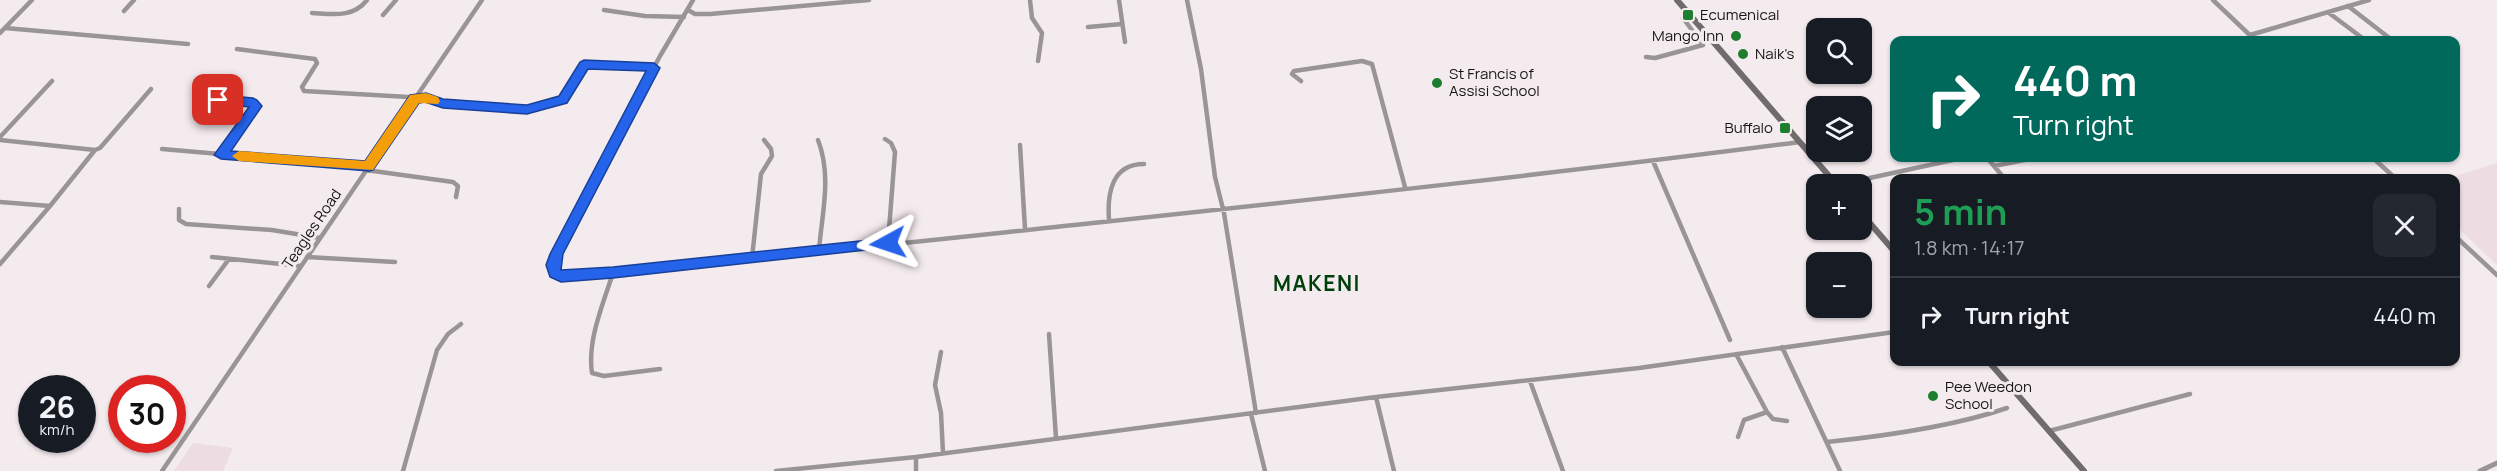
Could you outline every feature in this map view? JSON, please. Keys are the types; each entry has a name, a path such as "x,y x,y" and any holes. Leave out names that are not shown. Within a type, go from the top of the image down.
{"main road":[{"path":"1677,0 1827,174"},
{"path":"1872,226 1890,246"},
{"path":"1992,366 2084,471"}],"street":[{"path":"0,33 32,0"},
{"path":"124,11 134,0"},
{"path":"312,13 351,14 367,0"},
{"path":"383,15 396,0"},
{"name":"Teagles Road","path":"162,471 482,0"},
{"path":"693,0 654,68 556,254 553,265 555,273 561,276 613,273 1222,209 1653,161 1800,142"},
{"path":"688,10 695,14 710,14 869,0"},
{"path":"1030,0 1032,18 1043,31 1038,61"},
{"path":"1119,0 1125,42"},
{"path":"1187,0 1201,69 1253,413 1265,471"},
{"path":"2213,0 2250,35 2369,0"},
{"path":"2348,6 2387,36"},
{"path":"604,10 645,16 684,17"},
{"path":"2329,13 2360,36"},
{"path":"1646,57 1655,58 1703,45 1683,18 1692,17"},
{"path":"1088,27 1122,24"},
{"path":"4,27 188,44"},
{"path":"237,49 315,59 317,63 302,87 304,91 426,98 443,103 527,110 563,100 584,65 654,68"},
{"path":"1301,81 1292,74 1294,71 1362,61 1372,64 1405,187"},
{"path":"0,138 52,81"},
{"path":"0,264 95,150 100,148 151,90"},
{"path":"201,98 256,104 220,154"},
{"path":"0,138 95,150"},
{"path":"885,139 891,142 895,153 888,243"},
{"path":"752,258 760,174 772,156 771,149 764,140"},
{"path":"818,140 824,154 825,185 819,250"},
{"path":"1020,145 1025,229"},
{"path":"162,149 368,168 417,175 453,182 458,186 456,197"},
{"path":"1653,161 1730,340"},
{"path":"1872,178 1944,162"},
{"path":"1990,162 2001,174"},
{"path":"1994,166 2014,162"},
{"path":"2377,162 2391,174"},
{"path":"1109,220 1109,199 1117,175 1125,167 1144,164"},
{"path":"0,202 50,206"},
{"path":"178,208 179,220 186,224 272,230 320,238"},
{"path":"2460,241 2497,275"},
{"path":"212,257 301,266"},
{"path":"307,257 395,262"},
{"path":"209,286 229,259"},
{"path":"613,273 600,317 591,363 592,373 604,376 660,369"},
{"path":"403,471 437,350 448,334 461,324"},
{"path":"776,471 916,457 1253,413 1530,381 1890,333"},
{"path":"1049,334 1056,438"},
{"path":"1782,347 1840,471"},
{"path":"940,352 935,385 941,413 943,453"},
{"path":"1736,354 1767,412 1773,419 1787,421"},
{"path":"1530,381 1563,471"},
{"path":"2049,431 2190,394"},
{"path":"1376,398 1394,471"},
{"path":"1827,442 1866,438 1984,416 2007,408"},
{"path":"1738,438 1742,421 1767,412"},
{"path":"916,457 916,471"},
{"path":"2480,471 2497,463"}],"shaded area":[{"path":"2497,163 2497,265 2460,230 2460,175"},
{"path":"193,443 233,448 223,471 174,471"}],"slow traffic":[{"path":"239,156 369,166 415,99 426,98 434,101"}],"place":[{"name":"Ecumenical","path":"1688,15"},
{"name":"Mango Inn","path":"1736,36"},
{"name":"Naik's","path":"1743,54"},
{"name":"St Francis of Assisi School","path":"1437,83"},
{"name":"Buffalo","path":"1785,128"},
{"name":"Pee Weedon School","path":"1933,396"}],"district":[{"name":"MAKENI","path":"1317,284"}],"route":[{"path":"218,100 256,104 221,155 369,166 415,99 426,98 443,103 527,110 563,100 584,65 654,68 589,196 556,254 553,265 555,273 561,276 573,276 613,273 888,243"}]}
